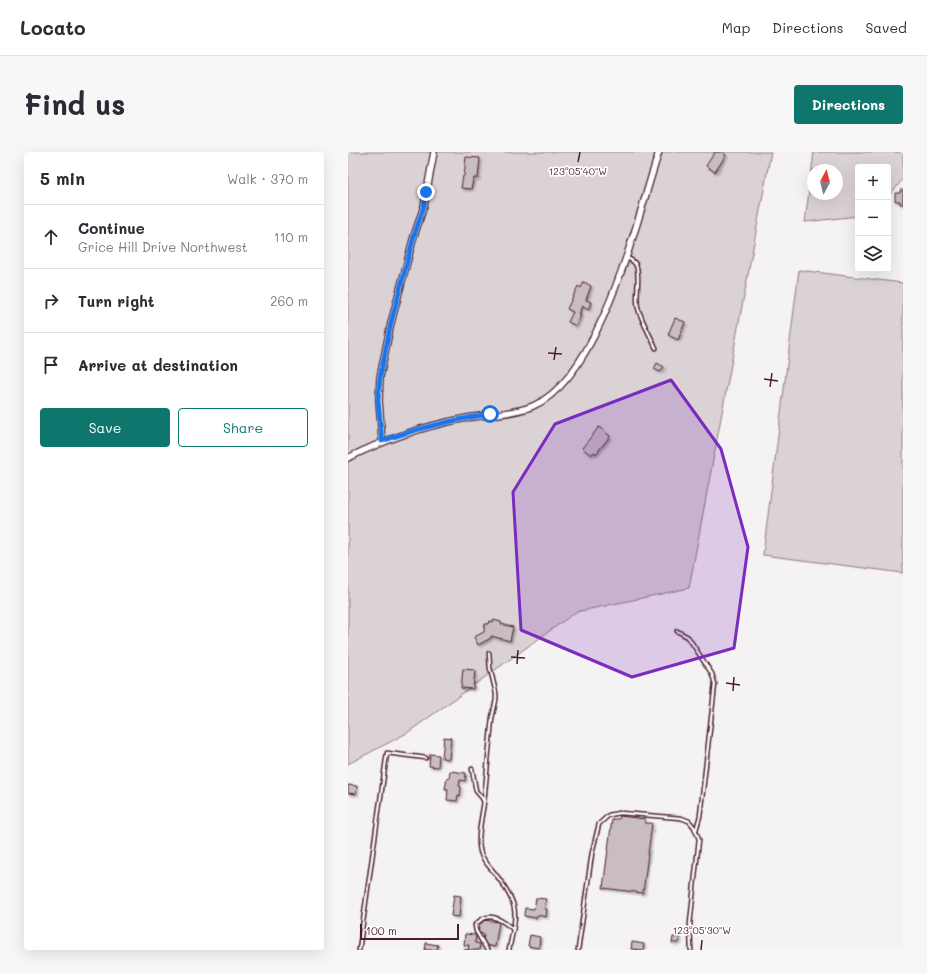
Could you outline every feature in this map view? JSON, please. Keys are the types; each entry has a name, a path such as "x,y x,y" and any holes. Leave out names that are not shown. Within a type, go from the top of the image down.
{"street":[{"path":"382,441 378,400 380,377 391,323 414,236 424,206 434,152"},
{"path":"348,458 382,441 415,430 442,423 526,408 550,395 564,382 588,347 607,308 625,258 659,152"}],"lane":[{"path":"625,258 635,264 637,270 638,308 656,348"},
{"path":"677,631 688,637 712,674 716,684 700,816 696,830"},
{"path":"489,653 490,668 496,693 496,700 492,718 479,839 481,854 515,905 516,917 509,950"},
{"path":"359,950 387,753 426,758"},
{"path":"472,769 476,791 484,802"},
{"path":"578,950 592,853 599,824 610,815 620,813 681,818 689,821 696,830 699,839 699,846 690,924 691,950"},
{"path":"487,950 476,931 475,925 481,919 490,917 500,919 513,929"}],"highlighted area":[{"path":"671,380 721,449 748,547 734,648 632,677 521,630 513,492 555,424"}],"shaded area":[{"path":"348,152 771,152 689,588 576,612 407,733 348,764"},
{"path":"814,152 903,152 903,179 891,193 891,164 855,164 855,216 805,222 808,200 843,200 843,164 812,164"},
{"path":"799,270 903,283 903,573 763,555"}],"building":[{"path":"715,152 722,152 726,155 715,172 706,166"},
{"path":"466,157 480,158 478,178 474,178 471,189 461,188"},
{"path":"900,190 903,190 903,204 900,204 900,201 895,201 895,193 900,193"},
{"path":"584,282 591,286 586,300 591,302 588,310 582,306 579,314 581,314 576,326 568,322 573,312 567,309 578,286 581,288"},
{"path":"675,318 685,322 678,340 668,335"},
{"path":"657,363 664,367 660,372 654,369"},
{"path":"599,427 610,436 596,454 594,452 591,455 582,448"},
{"path":"493,620 513,627 510,641 491,636 491,638 478,645 474,637 484,632 485,624 488,624 489,621 493,622"},
{"path":"463,669 475,670 473,689 461,688"},
{"path":"444,737 451,738 449,759 442,758"},
{"path":"430,754 439,755 438,767 429,766"},
{"path":"450,771 466,773 465,781 460,780 460,796 458,795 457,801 447,800 448,789 445,789"},
{"path":"348,785 357,786 356,794 348,793"},
{"path":"620,816 645,819 645,823 652,823 643,893 603,888 612,819 619,819"},
{"path":"454,895 461,896 459,917 451,916"},
{"path":"536,898 546,899 544,909 547,909 546,917 537,915 536,918 524,916 525,908 534,909"},
{"path":"483,920 499,922 495,947 484,945 484,934 478,933 480,923 482,923"},
{"path":"465,934 476,935 475,943 480,944 479,950 468,950 469,945 464,945"},
{"path":"530,935 540,937 539,948 528,946"},
{"path":"673,937 680,937 679,943 672,943"},
{"path":"632,942 644,944 643,950 631,949"},
{"path":"426,943 438,945 437,950 425,950"}],"route":[{"path":"426,192 424,206 414,236 391,323 380,377 378,400 382,441 442,423 490,414"}]}
